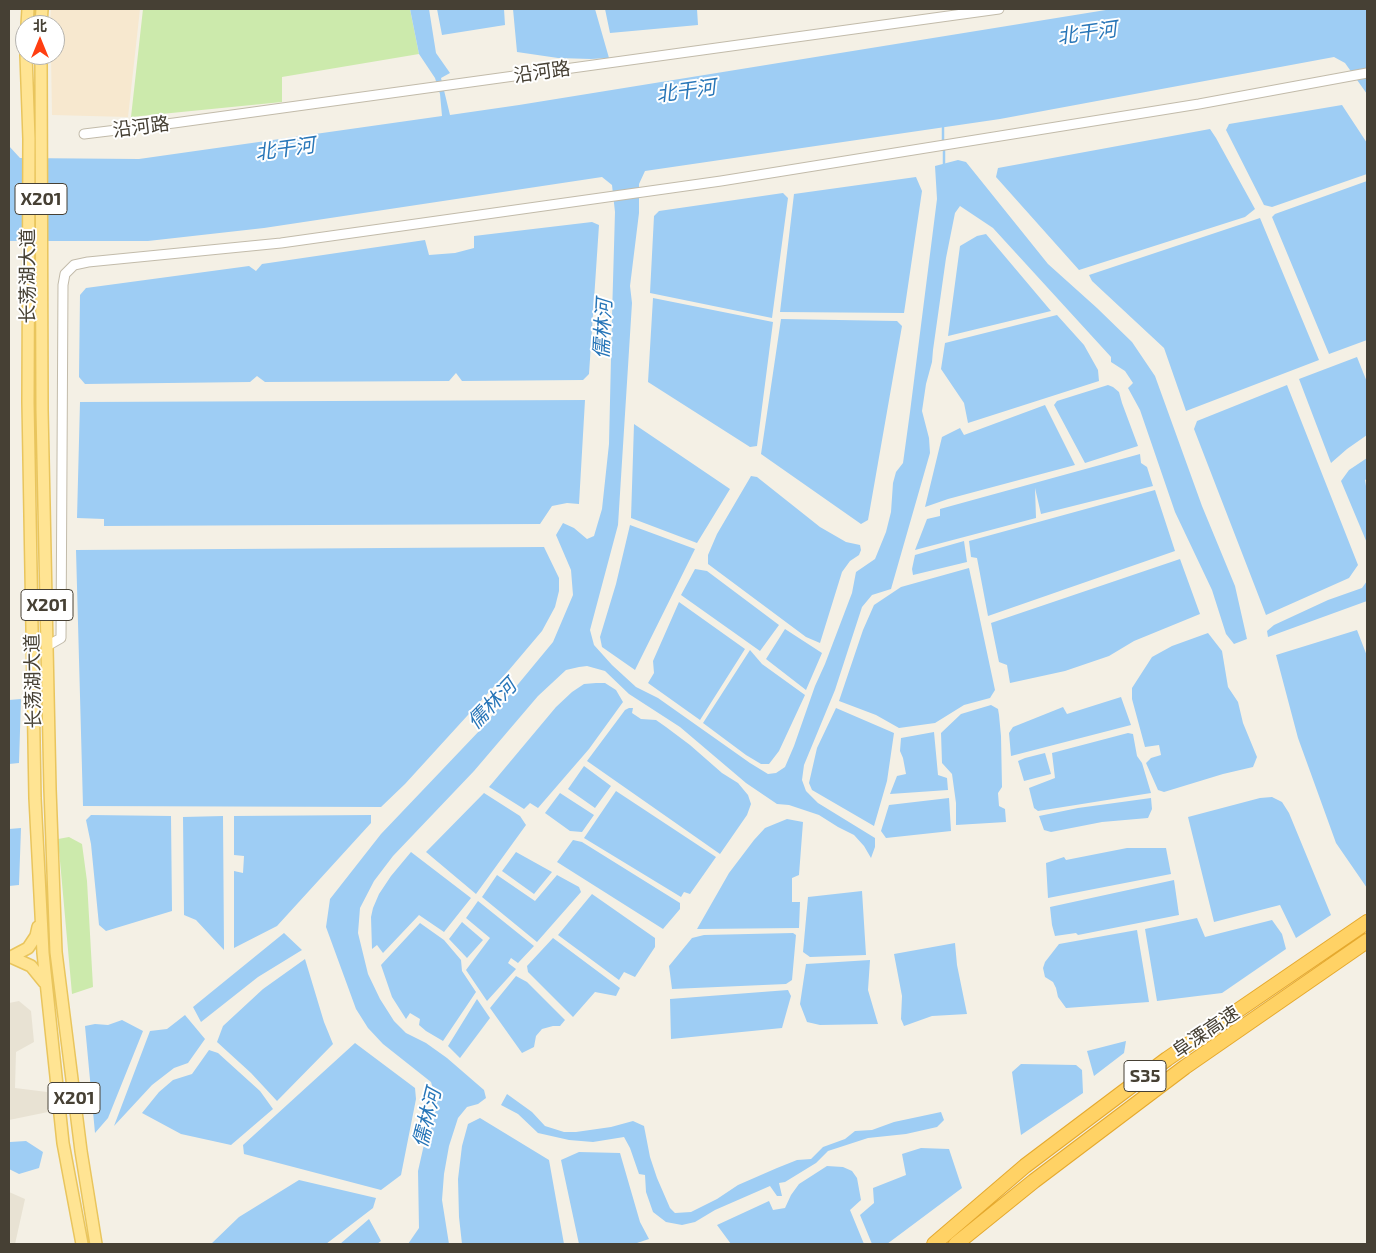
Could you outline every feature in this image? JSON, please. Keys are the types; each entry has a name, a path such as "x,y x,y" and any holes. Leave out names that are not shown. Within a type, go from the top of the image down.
{"highway":[{"name":"阜溧高速","path":"934,1244 1025,1166 1167,1059 1367,922"},
{"name":"阜溧高速","path":"956,1244 1034,1181 1185,1067 1367,942"}],"main road":[{"name":"长荡湖大道","path":"26,65 29,139 28,402 35,779 42,954 63,1143 82,1244"},
{"name":"长荡湖大道","path":"41,65 41,258 50,789 56,952 81,1152 96,1244"},
{"path":"10,958 28,948 36,936 41,906"},
{"path":"10,958 56,952"},
{"path":"10,958 31,966 46,985"}],"street":[{"name":"沿河路","path":"84,134 1000,9"},
{"path":"48,646 61,638 64,285 65,274 74,265 88,262 281,243 722,181 1199,104 1367,73"}],"shaded area":[{"path":"51,9 140,9 128,117 52,115 51,65 65,65 65,15 51,15"},
{"path":"19,1001 31,1011 34,1042 16,1052 15,1088 47,1092 48,1112 9,1120 9,1003"},
{"path":"9,1192 25,1199 15,1244 9,1244"}],"green space":[{"path":"143,9 410,9 419,54 282,77 282,102 131,117"},
{"path":"69,837 82,844 87,881 93,987 72,994 58,839"}],"water":[{"name":"北干河","path":"410,9 429,9 436,53 450,73 441,78 450,115 1112,9 1367,9 1367,94 1345,63 1334,57 1000,119 645,171 639,184 639,213 630,286 632,303 618,525 590,630 594,645 636,687 658,698 768,774 776,773 785,767 852,593 856,572 875,559 886,532 891,512 893,483 896,472 903,463 910,412 937,199 935,166 958,160 966,162 1048,264 1132,342 1155,376 1202,506 1235,586 1247,639 1234,644 1226,634 1212,590 1175,512 1140,410 1128,388 1133,383 1125,371 1111,362 1111,357 993,228 960,206 955,213 946,258 932,362 922,411 929,438 930,453 891,589 872,595 862,607 835,690 804,765 802,780 806,791 818,803 875,838 875,847 871,858 864,846 854,835 819,815 789,805 777,804 746,783 680,727 629,694 605,671 587,666 566,670 538,696 474,771 393,856 374,881 360,908 358,933 368,974 380,999 394,1021 406,1033 426,1043 447,1058 484,1090 486,1098 478,1104 467,1107 458,1118 449,1146 442,1200 449,1244 408,1244 419,1228 418,1171 435,1096 431,1082 383,1044 368,1028 356,1009 326,927 330,899 381,834 481,729 553,642 573,595 571,570 556,535 563,523 574,528 587,539 594,536 602,509 609,444 615,212 612,185 602,177 264,228 148,241 9,241 9,146 20,158 139,159 442,116 440,94 435,78 419,54"},
{"path":"437,9 504,9 505,25 442,35"},
{"path":"513,9 595,9 609,58 558,58 517,52"},
{"path":"605,9 697,9 698,25 610,33"},
{"path":"1342,105 1367,143 1367,174 1272,207 1264,205 1226,130 1229,124"},
{"path":"1210,129 1255,209 1245,217 1079,270 996,177 998,168"},
{"path":"916,177 922,191 904,313 780,312 794,194"},
{"path":"1367,181 1367,340 1329,354 1272,217 1275,214"},
{"path":"783,193 788,198 772,318 650,293 654,216 659,211"},
{"path":"1260,218 1319,360 1186,411 1164,348 1092,281 1089,275"},
{"path":"592,222 599,225 589,374 583,380 462,381 456,373 449,381 265,382 257,376 250,382 85,384 79,377 80,295 86,288 249,266 256,271 262,264 425,240 429,255 455,253 474,248 474,236"},
{"path":"986,234 1051,311 948,336 960,246 977,236"},
{"path":"653,298 773,322 757,446 750,447 648,382"},
{"path":"1057,315 1084,345 1098,370 1099,381 968,423 964,403 941,369 945,343"},
{"path":"781,319 897,321 902,326 868,520 861,524 761,454"},
{"path":"1357,357 1367,382 1367,435 1331,463 1299,379"},
{"path":"1108,385 1119,392 1138,446 1085,463 1054,405 1057,401"},
{"path":"1287,385 1358,565 1349,578 1266,615 1194,429 1197,421"},
{"path":"585,400 579,504 567,503 552,506 540,524 104,526 104,519 77,518 80,402"},
{"path":"1045,405 1075,465 948,499 925,507 942,437 960,428 964,435"},
{"path":"634,424 730,489 697,543 631,518"},
{"path":"1140,454 1141,463 1147,467 1153,486 1041,514 1035,488 1036,518 915,550 927,519 940,516 940,509"},
{"path":"1367,458 1367,479 1365,480 1367,492 1367,543 1341,481 1349,470"},
{"path":"751,476 757,477 820,527 846,542 860,545 859,555 850,561 842,572 820,643 806,637 708,564 708,555 717,534"},
{"path":"1155,490 1175,551 988,616 977,558 971,557 969,541"},
{"path":"630,525 695,549 635,670 602,647 600,637 616,584"},
{"path":"964,541 967,562 913,575 912,569 915,555"},
{"path":"544,547 559,578 559,591 555,607 542,631 405,784 381,807 83,806 76,550"},
{"path":"1180,559 1200,614 1134,641 1109,656 1065,671 1010,683 1007,665 999,662 991,623"},
{"path":"969,568 995,690 990,698 964,705 935,723 899,728 876,715 839,701 863,630 874,605 901,587"},
{"path":"695,569 707,571 779,625 760,651 681,595"},
{"path":"1367,581 1367,601 1268,637 1267,631 1274,625 1328,600 1362,588"},
{"path":"679,602 745,649 700,720 648,683 654,673 653,661"},
{"path":"785,629 822,653 806,690 766,659"},
{"path":"1357,630 1367,656 1367,888 1336,843 1298,738 1276,655"},
{"path":"1208,633 1222,651 1228,687 1238,702 1243,723 1257,757 1253,767 1164,792 1158,790 1146,763 1151,758 1161,755 1159,745 1145,747 1132,699 1132,688 1152,657 1172,646"},
{"path":"750,650 762,664 805,695 779,751 769,764 761,764 746,755 703,723"},
{"path":"605,683 616,690 623,702 589,749 538,808 530,803 524,809 489,787 556,707 584,684"},
{"path":"1121,697 1131,725 1011,756 1009,733 1013,727 1063,707 1067,714"},
{"path":"21,699 19,763 9,764 9,700"},
{"path":"991,705 998,709 999,715 1002,787 998,793 999,806 1005,809 1006,822 956,825 956,803 952,774 942,763 941,733 961,714"},
{"path":"633,708 632,713 641,719 656,720 666,727 722,773 738,783 748,795 751,804 747,815 720,854 587,761 625,710"},
{"path":"836,708 894,733 887,781 874,826 812,790 809,783 817,748"},
{"path":"934,732 938,775 947,778 948,790 890,794 897,776 906,774 900,751 901,738"},
{"path":"1128,733 1133,734 1137,756 1142,763 1151,793 1038,811 1034,808 1029,788 1055,778 1052,753"},
{"path":"1045,753 1051,774 1024,781 1018,761"},
{"path":"584,766 611,786 595,808 568,789"},
{"path":"616,791 716,857 690,894 684,892 681,897 584,838"},
{"path":"484,793 520,816 526,825 476,894 426,852"},
{"path":"560,793 594,815 582,832 570,831 545,813"},
{"path":"1272,797 1282,802 1289,813 1331,915 1296,938 1280,905 1214,922 1188,817 1260,798"},
{"path":"949,798 951,831 886,838 881,831 889,805"},
{"path":"1151,798 1152,809 1148,818 1102,822 1051,832 1044,830 1039,816 1078,808"},
{"path":"91,815 171,816 172,911 106,931 99,925 91,844 86,820"},
{"path":"371,815 371,823 277,926 234,948 234,871 243,873 244,856 234,855 234,816"},
{"path":"223,816 224,950 196,920 184,915 183,817"},
{"path":"787,819 803,822 799,875 792,878 792,902 800,902 799,928 697,929 729,873 754,840 765,828"},
{"path":"21,828 19,885 9,886 9,829"},
{"path":"573,840 582,842 680,903 680,909 663,929 557,862"},
{"path":"1127,848 1166,848 1171,874 1048,898 1046,863 1064,857 1066,860"},
{"path":"411,852 471,898 444,932 419,915 383,953 377,945 372,949 371,917 373,908 379,894 391,876"},
{"path":"516,852 552,872 534,894 502,871"},
{"path":"497,875 535,901 557,875 579,887 581,892 537,942 482,897"},
{"path":"1174,880 1179,915 1078,935 1076,933 1055,936 1050,907"},
{"path":"862,891 866,955 810,957 803,952 808,897"},
{"path":"592,894 655,938 655,947 635,977 624,972 619,980 558,935"},
{"path":"478,901 534,946 518,963 511,958 508,963 516,969 487,1001 466,970 490,938 466,918"},
{"path":"1197,918 1205,937 1272,920 1282,934 1286,949 1222,993 1157,1001 1145,929"},
{"path":"462,922 483,940 467,958 449,939"},
{"path":"420,923 444,940 461,960 462,971 476,992 443,1041 426,1031 419,1025 420,1019 410,1013 406,1019 392,997 381,965"},
{"path":"1137,930 1149,1002 1066,1008 1058,997 1053,982 1045,977 1043,968 1045,962 1059,944"},
{"path":"284,933 302,950 258,977 201,1022 193,1007"},
{"path":"793,933 796,935 792,980 786,984 672,989 669,966 692,938 704,935"},
{"path":"553,938 620,988 616,996 595,992 573,1017 528,972 527,966"},
{"path":"955,943 957,965 967,1014 932,1016 904,1026 901,1019 902,996 894,954"},
{"path":"305,959 324,1022 333,1044 277,1101 251,1073 217,1042 223,1026 263,989"},
{"path":"870,960 868,990 878,1024 820,1025 807,1022 800,1004 806,964"},
{"path":"516,976 527,982 565,1020 560,1026 542,1029 536,1036 534,1047 522,1053 490,1008"},
{"path":"788,990 791,996 782,1028 671,1039 670,999"},
{"path":"477,999 490,1018 460,1058 448,1046"},
{"path":"185,1015 205,1039 188,1063 174,1068 152,1085 114,1126 150,1031 167,1029"},
{"path":"122,1020 143,1031 108,1118 95,1133 85,1026 95,1024 108,1025"},
{"path":"1126,1041 1124,1053 1094,1076 1087,1051"},
{"path":"355,1043 415,1088 416,1099 401,1175 381,1190 244,1154 243,1145"},
{"path":"209,1050 218,1053 260,1091 273,1109 231,1145 181,1134 142,1113 159,1092 173,1080 192,1074"},
{"path":"1021,1064 1076,1065 1082,1070 1083,1093 1021,1135 1012,1072"},
{"path":"507,1094 532,1112 545,1126 564,1132 611,1127 633,1121 644,1126 650,1157 657,1178 670,1208 675,1213 691,1212 717,1199 738,1185 797,1160 811,1159 823,1147 845,1139 855,1131 872,1130 894,1122 941,1112 944,1120 937,1127 906,1134 868,1138 828,1151 816,1163 785,1182 779,1183 782,1196 777,1196 770,1186 715,1210 695,1222 682,1225 666,1222 653,1212 646,1192 645,1175 639,1174 624,1137 593,1142 569,1140 538,1133 518,1114 501,1105"},
{"path":"480,1118 549,1160 564,1244 462,1244 458,1179 462,1146 468,1124"},
{"path":"26,1141 43,1152 39,1168 19,1174 9,1169 9,1145 10,1142"},
{"path":"921,1148 949,1149 962,1188 887,1244 872,1244 860,1215 874,1203 873,1188 906,1175 902,1154"},
{"path":"579,1152 620,1153 640,1222 649,1239 634,1244 579,1244 561,1160"},
{"path":"827,1166 843,1167 852,1171 857,1178 861,1200 850,1210 864,1244 731,1244 717,1225 769,1201 773,1210 785,1208 799,1184"},
{"path":"299,1180 376,1198 373,1208 326,1244 211,1244 239,1217"},
{"path":"369,1219 381,1241 377,1244 340,1244"}],"waterway":[{"path":"943,125 943,142"},
{"path":"944,148 944,167"}],"water label":[{"name":"儒林河","path":"603,329"},
{"name":"儒林河","path":"492,704"},
{"name":"儒林河","path":"427,1118"}]}
